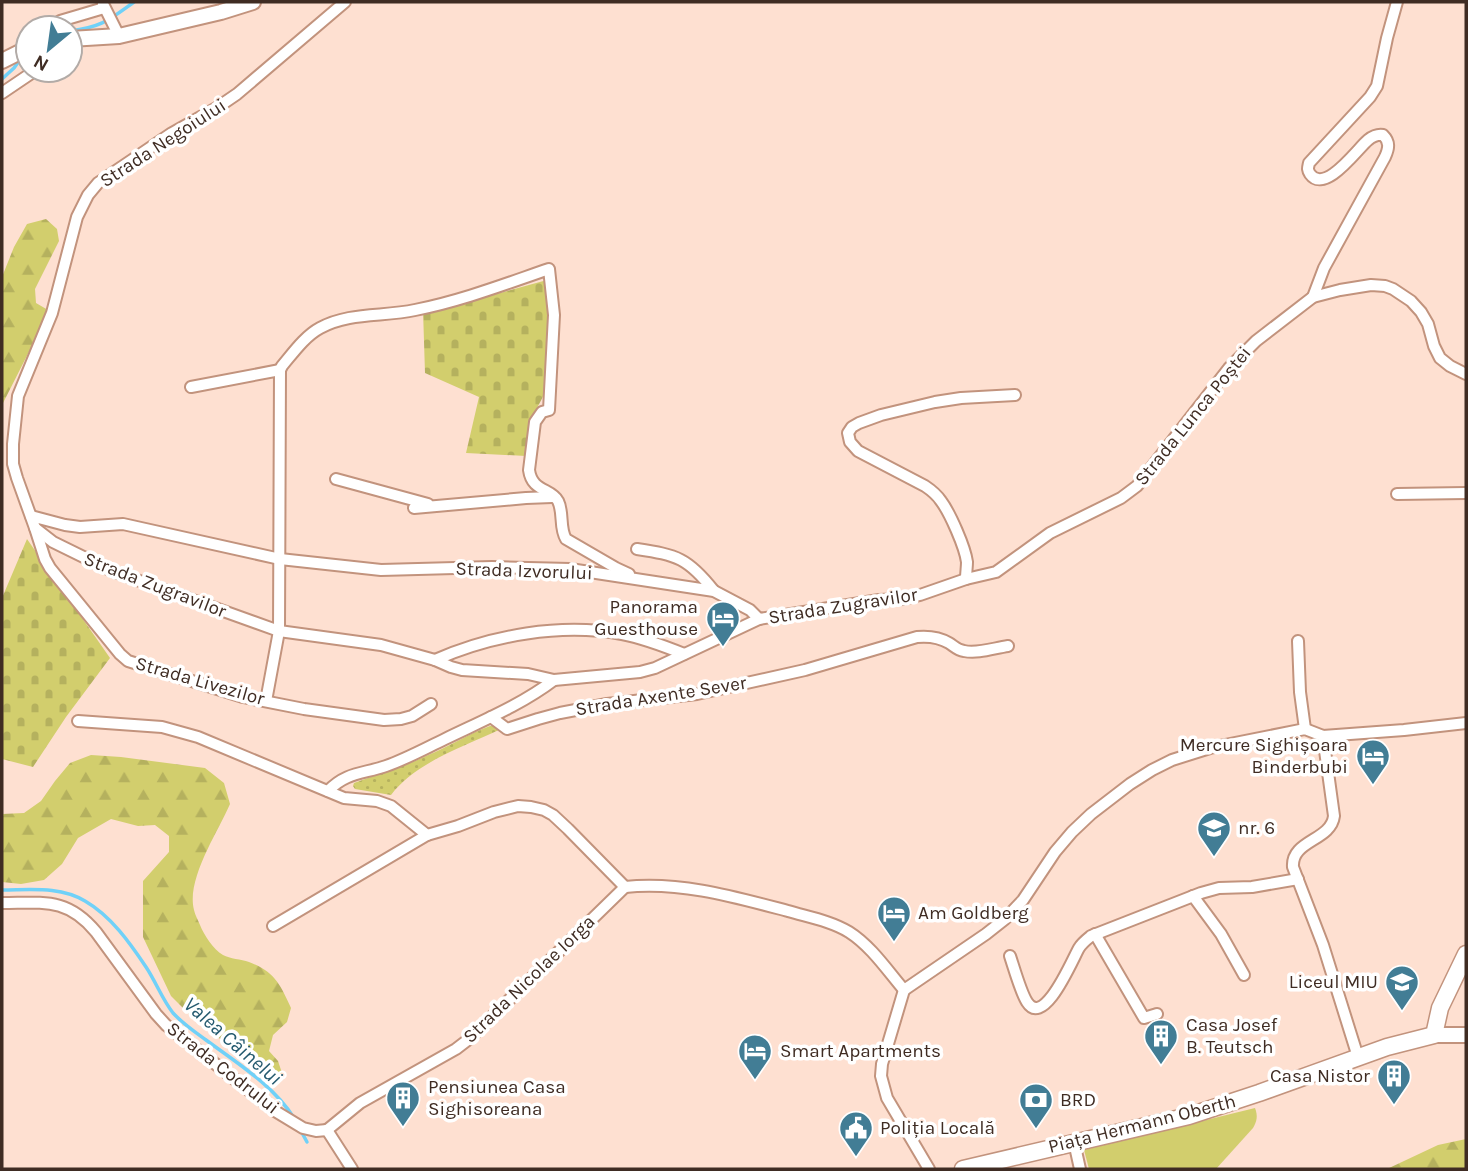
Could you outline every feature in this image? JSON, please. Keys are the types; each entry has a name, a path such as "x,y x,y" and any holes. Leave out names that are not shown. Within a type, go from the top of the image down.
{"main road":[{"path":"1434,1035 1440,1008 1466,954"},
{"name":"Piața Hermann Oberth","path":"963,1169 1075,1149 1189,1116 1358,1057 1434,1035"}],"street":[{"path":"84,38 119,36 253,2"},
{"name":"Strada Negoiului","path":"35,528 13,464 18,396 52,313 77,217 88,195 98,183 172,133 237,94 345,2"},
{"path":"1313,297 1324,268 1389,149 1388,140 1378,134 1368,139 1342,168 1323,179 1311,175 1309,163 1377,86 1397,2"},
{"path":"79,14 103,5 119,36"},
{"path":"266,701 279,631 280,370 308,337 334,321 416,310 484,292 549,269 554,316 549,410 542,412 535,422 530,477 558,502 566,539 641,579"},
{"name":"Strada Lunca Poștei","path":"966,579 996,572 1050,534 1121,498 1137,486 1229,368 1256,341 1313,297 1356,286 1385,286 1393,289 1411,301 1421,312 1440,358 1466,374"},
{"path":"191,387 280,370"},
{"path":"966,579 964,550 942,502 925,486 858,451 850,442 848,433 859,423 881,415 935,402 1015,395"},
{"path":"336,479 433,506"},
{"path":"1398,494 1466,493"},
{"path":"414,508 555,498"},
{"name":"Strada Izvorului","path":"31,516 80,527 123,524 280,559 382,570 492,567 570,569 641,579 714,591 750,610 759,619"},
{"name":"Strada Zugravilor","path":"35,528 52,542 112,572 279,631 381,645 462,670 528,674 554,680 640,672 665,664 759,619 879,600 903,599 966,579"},
{"name":"Strada Livezilor","path":"35,528 50,568 128,661 243,696 304,709 384,720 412,716 431,704"},
{"path":"637,549 677,557 700,574 714,591"},
{"path":"435,660 473,645 554,629 621,634 684,654"},
{"name":"Strada Axente Sever","path":"491,717 507,729 560,713 607,704 697,694 818,666 917,637 939,639 967,652 1008,646"},
{"path":"1298,641 1305,729"},
{"name":"Strada Zugravilor","path":"491,717 554,680"},
{"path":"328,791 348,776 387,766 491,717"},
{"path":"78,721 162,727 198,737 344,798 377,801 391,806 427,835"},
{"path":"929,1169 887,1098 881,1076 882,1064 904,990 1005,919 1023,900 1055,852 1091,814 1152,770 1188,754 1210,748 1305,729 1322,736 1466,723"},
{"path":"1322,736 1333,824 1300,848 1293,860 1358,1057"},
{"path":"273,926 427,835 494,812 518,806 531,807 544,810 561,822 625,887 681,886 828,922 848,931 863,943 904,990"},
{"path":"1010,956 1027,1003 1040,1008 1052,997 1080,947 1095,934 1219,888 1252,887 1298,879"},
{"name":"Strada Nicolae Iorga","path":"327,1130 360,1103 469,1039 625,887"},
{"path":"1193,896 1221,934 1244,975"},
{"name":"Strada Codrului","path":"2,903 58,904 85,919 166,1025 275,1111 303,1128 327,1130"},
{"path":"1095,934 1144,1018 1157,1014"},
{"path":"1434,1035 1466,1035"},
{"path":"327,1130 352,1169"},
{"name":"Piața Hermann Oberth","path":"1075,1149 1080,1169"}],"green space":[{"path":"46,219 57,229 59,241 35,289 36,303 48,310 2,405 2,277 27,224"},
{"path":"547,280 545,393 530,421 526,456 466,453 479,397 425,373 423,310"},
{"path":"27,539 110,658 33,767 2,759 2,598"},
{"path":"490,726 498,726 501,729 427,764 401,783 391,795 355,789 353,786 354,783 417,760"},
{"path":"91,755 205,768 224,783 230,804 199,870 193,898 194,910 209,942 219,952 265,970 276,980 283,992 291,1008 287,1022 273,1035 269,1051 278,1061 282,1073 272,1076 254,1066 189,1014 171,996 143,937 143,881 169,852 169,836 155,825 138,826 111,819 78,838 62,864 44,880 21,884 2,882 2,814 24,813 41,801 70,763"},
{"path":"1255,1108 1257,1118 1253,1128 1216,1169 1089,1169 1084,1150"},
{"path":"1466,1139 1466,1169 1387,1169 1438,1145"}],"waterway":[{"name":"Valea Câinelui","path":"84,28 105,22 134,2"},
{"name":"Valea Câinelui","path":"2,79 14,68"},
{"name":"Valea Câinelui","path":"2,890 55,891 75,896 94,907 112,922 133,949 173,1013 265,1085 294,1118"},
{"name":"Valea Câinelui","path":"301,1131 307,1142"}],"place":[{"name":"Panorama Guesthouse","path":"723,648"},
{"name":"Mercure Sighișoara Binderbubi","path":"1373,786"},
{"name":"nr. 6","path":"1214,858"},
{"name":"Am Goldberg","path":"894,943"},
{"name":"Liceul MIU","path":"1402,1012"},
{"name":"Casa Josef B. Teutsch","path":"1161,1066"},
{"name":"Smart Apartments","path":"755,1081"},
{"name":"Casa Nistor","path":"1394,1106"},
{"name":"Pensiunea Casa Sighisoreana","path":"403,1128"},
{"name":"BRD","path":"1036,1130"},
{"name":"Poliția Locală","path":"856,1158"}]}
